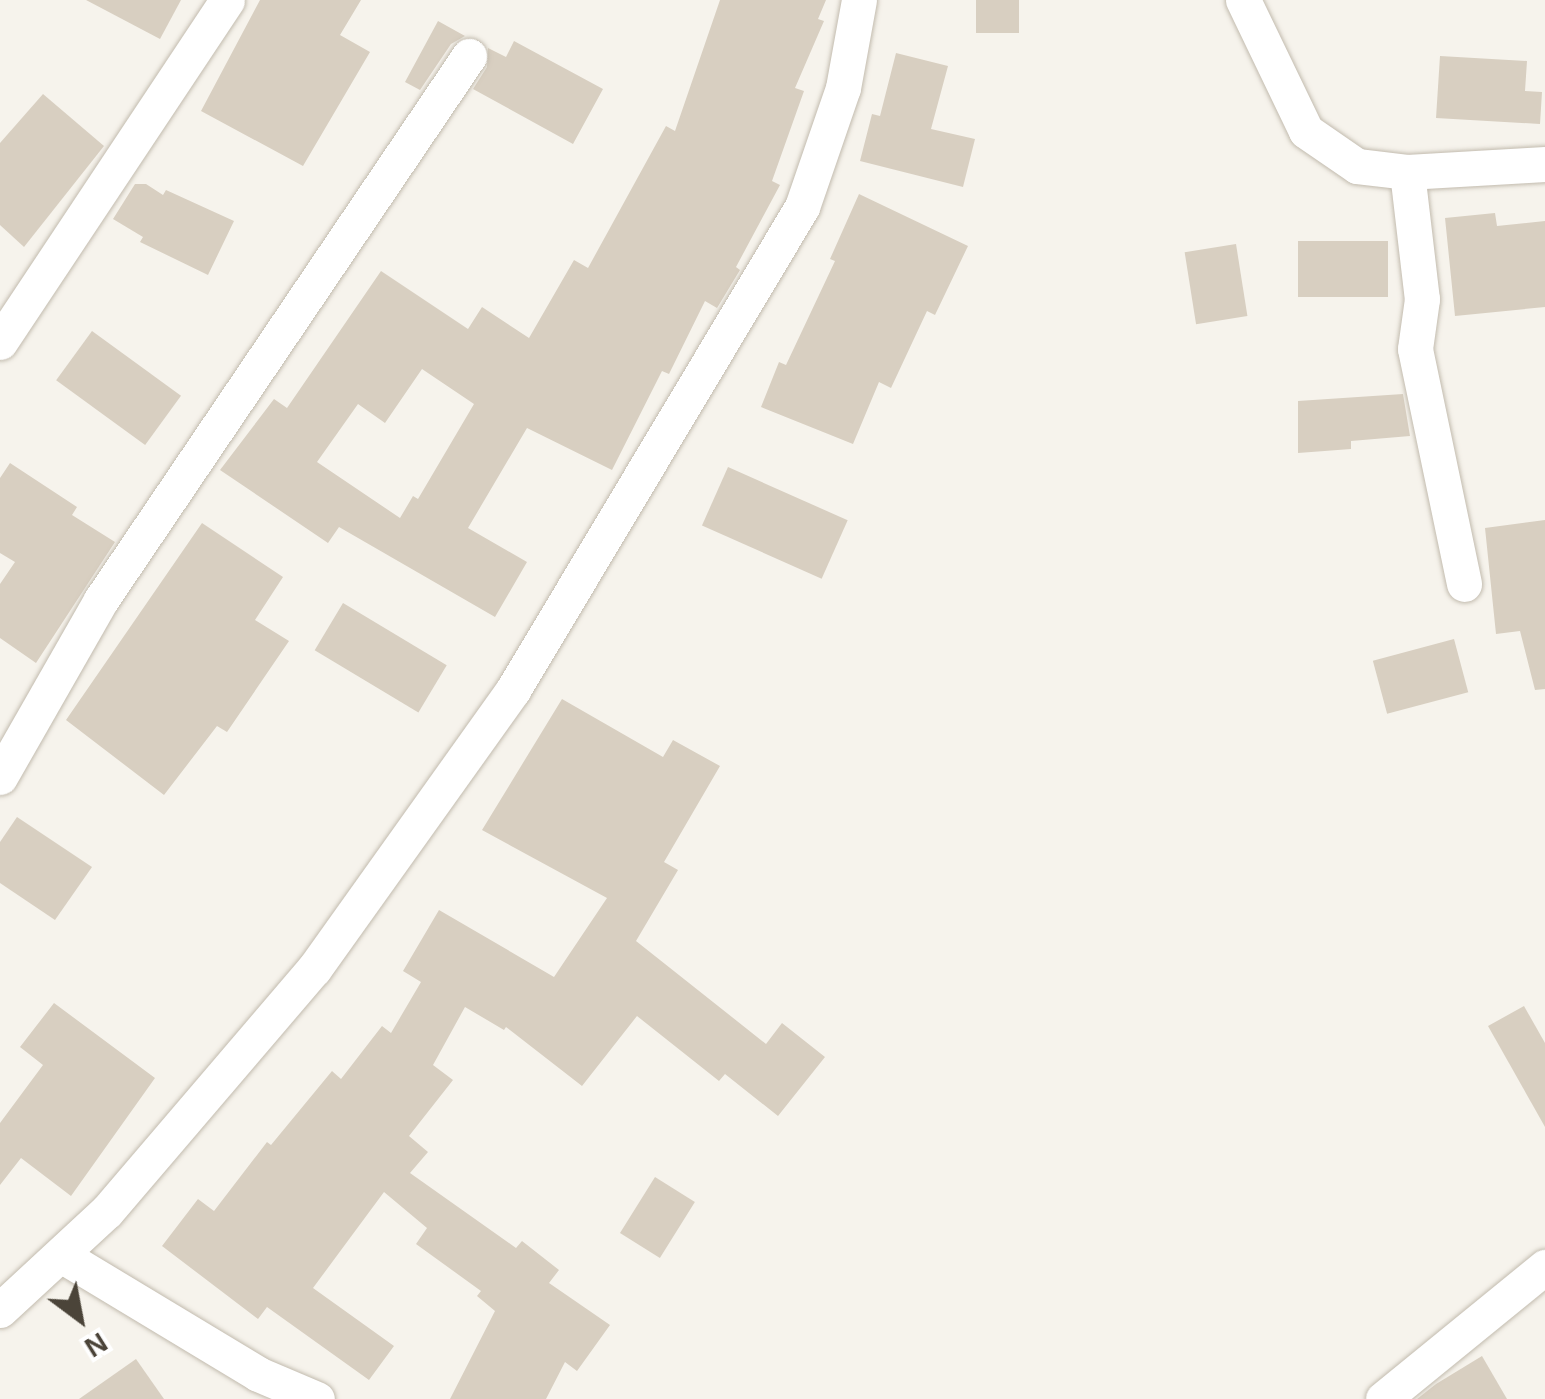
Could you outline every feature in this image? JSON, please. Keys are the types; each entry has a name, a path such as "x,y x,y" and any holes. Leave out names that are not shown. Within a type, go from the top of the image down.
{"street":[{"path":"0,342 227,0"},
{"path":"0,1310 107,1210 314,969 512,690 802,207 843,88 859,0"},
{"path":"1243,0 1306,131 1357,166 1407,172 1545,164"},
{"path":"0,777 101,600 468,56"},
{"path":"1407,172 1422,299 1415,349 1464,584"},
{"path":"61,1255 258,1374 317,1399"},
{"path":"1383,1399 1545,1267"}],"building":[{"path":"86,0 181,0 160,39"},
{"path":"260,0 361,0 340,35 370,52 303,166 201,111"},
{"path":"720,0 826,0 818,19 824,21 795,88 804,91 772,181 780,185 736,267 740,270 717,308 705,301 669,374 662,371 612,470 527,428 468,528 527,562 495,617 339,527 328,543 220,470 274,399 287,408 381,271 468,329 482,307 529,338 574,260 588,268 666,126 675,131","holes":["422,369 474,404 418,499 413,496 400,518 317,462 358,404 385,423"]},
{"path":"976,0 1019,0 1019,33 976,33"},
{"path":"438,21 465,36 451,44 420,90 405,82"},
{"path":"514,41 603,89 573,144 473,89 487,67 488,48 506,57"},
{"path":"896,53 948,66 931,129 975,139 963,187 860,161 872,114 880,116"},
{"path":"1440,56 1527,61 1525,91 1542,92 1540,124 1436,118"},
{"path":"43,94 104,146 24,247 0,225 0,143"},
{"path":"135,184 146,184 163,195 166,190 234,221 208,275 140,242 143,237 113,219"},
{"path":"859,194 968,246 935,315 927,311 891,388 879,382 853,444 761,407 779,362 786,365 835,261 830,259"},
{"path":"1495,213 1497,226 1545,221 1545,307 1455,316 1445,218"},
{"path":"1298,241 1388,241 1388,297 1298,297"},
{"path":"1236,244 1247,316 1196,324 1185,252"},
{"path":"92,331 181,396 145,445 56,380"},
{"path":"1403,394 1410,436 1351,441 1351,449 1298,453 1298,401"},
{"path":"10,463 77,507 72,515 115,542 36,663 0,638 0,584 15,562 0,553 0,478"},
{"path":"728,467 848,520 822,579 702,525"},
{"path":"1545,520 1545,689 1535,690 1520,631 1496,634 1485,528"},
{"path":"202,523 283,577 255,620 289,641 227,732 217,726 164,795 66,720"},
{"path":"343,603 447,665 418,712 315,650"},
{"path":"1454,639 1468,692 1387,714 1373,661"},
{"path":"562,699 663,757 673,740 720,766 664,862 678,870 636,941 766,1044 782,1023 825,1057 778,1116 725,1074 719,1081 637,1016 582,1086 506,1027 504,1030 465,1007 433,1065 453,1080 409,1136 428,1152 410,1173 516,1248 522,1241 559,1270 549,1283 610,1325 577,1371 565,1362 546,1399 450,1399 495,1311 477,1296 481,1291 416,1244 427,1228 384,1192 313,1288 394,1346 369,1380 267,1307 258,1319 162,1246 198,1199 214,1211 267,1142 271,1145 332,1071 341,1079 382,1026 391,1033 421,982 403,971 439,910 554,977 607,898 482,830"},
{"path":"17,817 92,867 55,920 0,883 0,842"},
{"path":"54,1003 155,1078 71,1196 21,1158 0,1185 0,1123 43,1065 20,1047"},
{"path":"1524,1006 1545,1043 1545,1127 1488,1026"},
{"path":"655,1177 695,1202 660,1258 620,1233"},
{"path":"1482,1356 1507,1399 1417,1399 1436,1384"},
{"path":"136,1359 164,1399 79,1399"}]}
